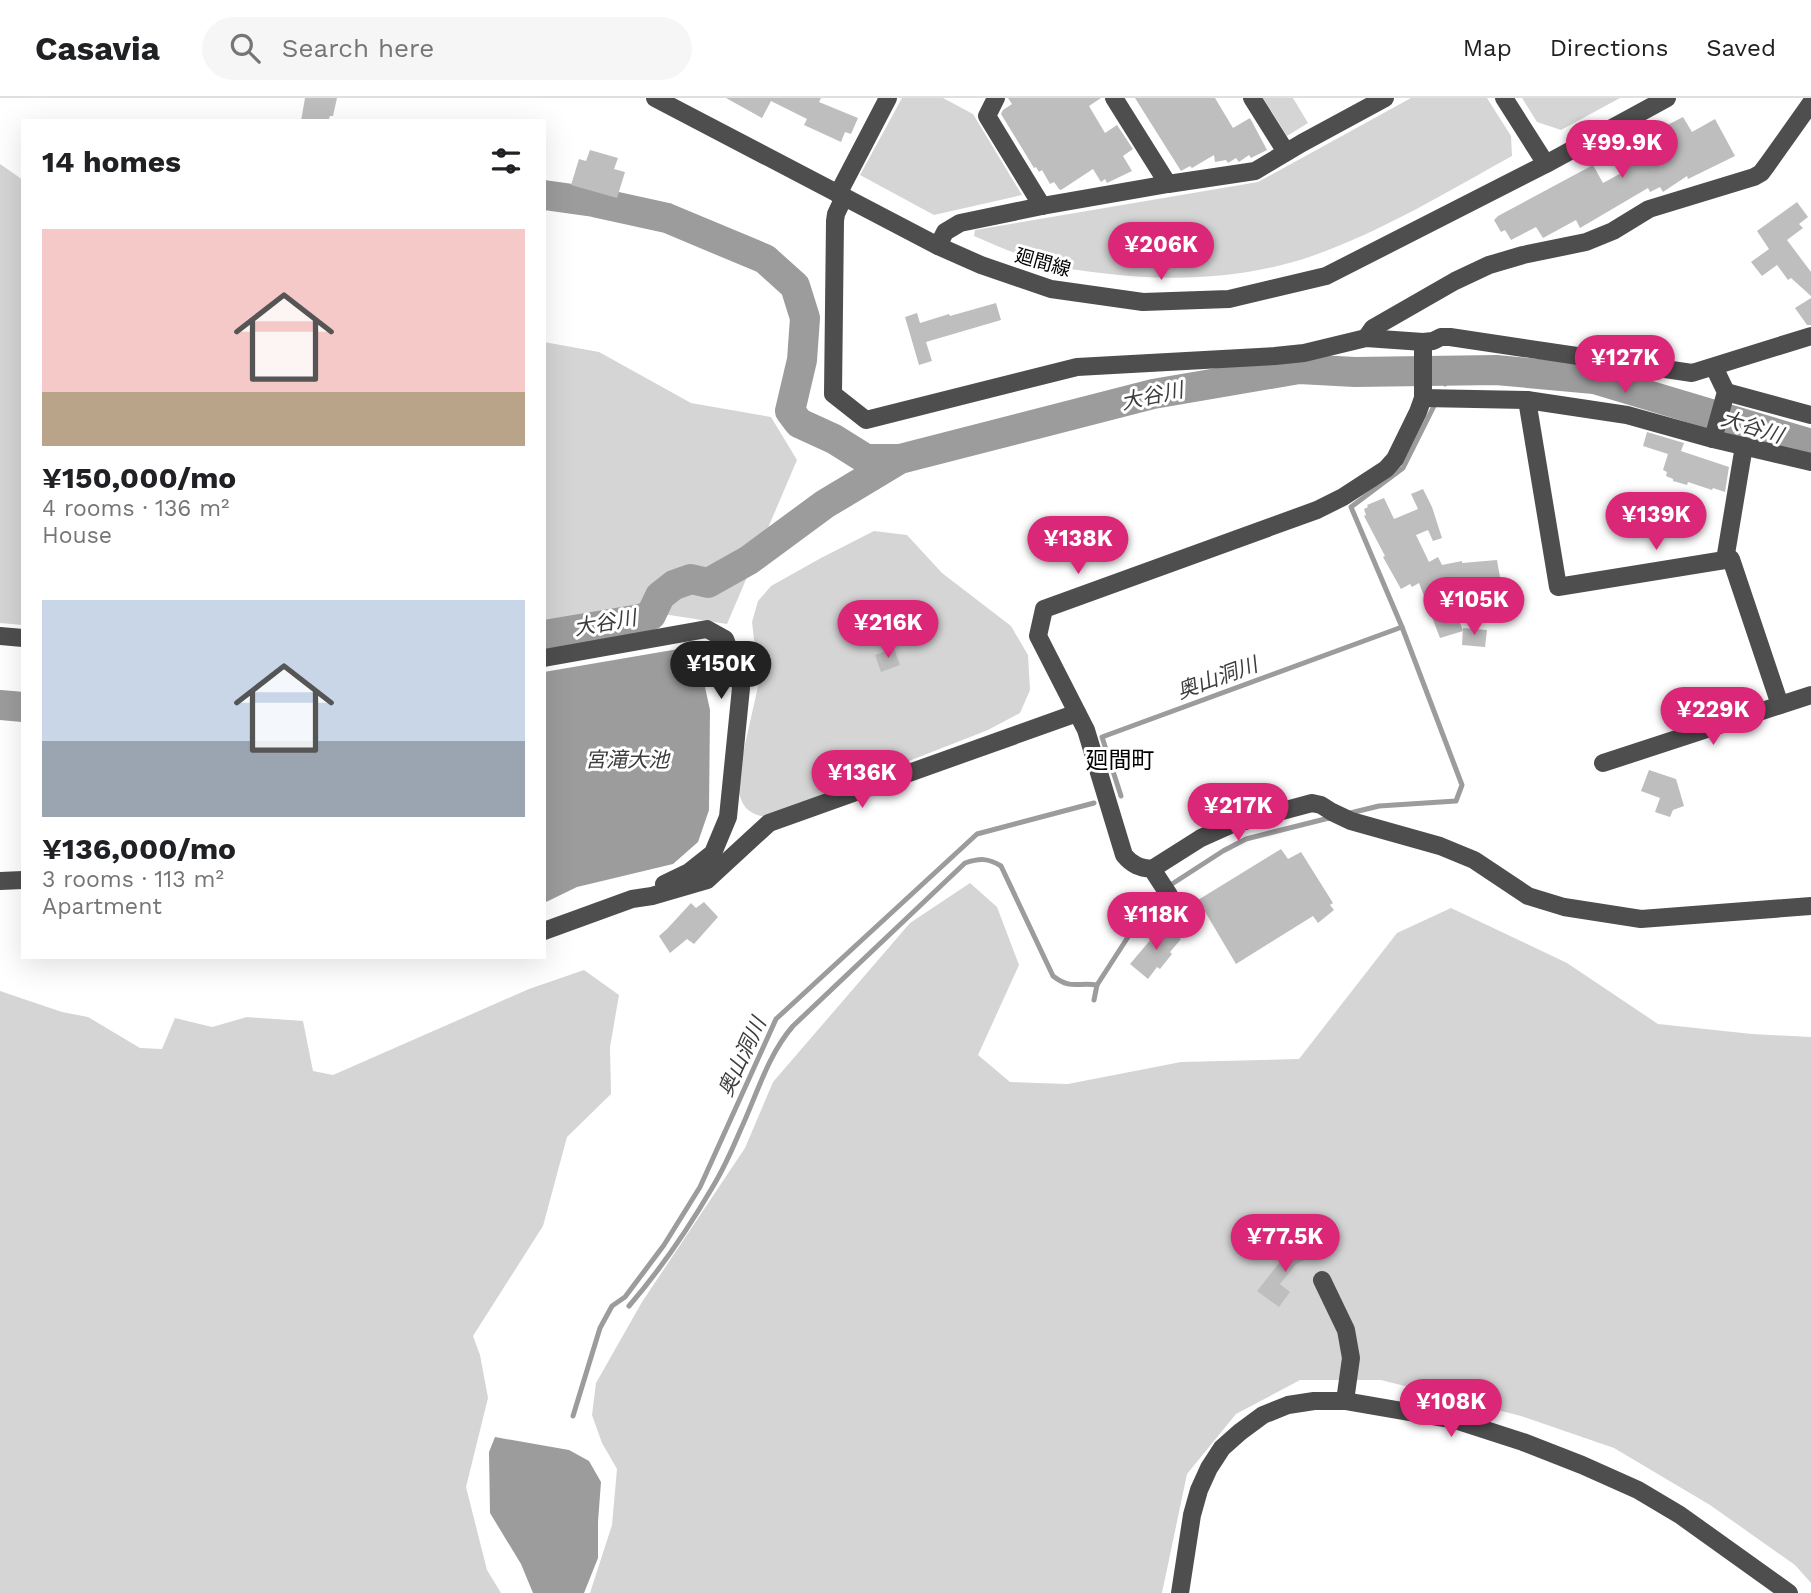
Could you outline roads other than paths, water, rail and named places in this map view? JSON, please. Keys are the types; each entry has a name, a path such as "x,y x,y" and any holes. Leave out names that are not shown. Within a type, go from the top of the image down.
{"street":[{"name":"廻間線","path":"654,98 938,246 981,265 1051,289 1143,302 1229,299 1326,276 1546,164 1667,98"},
{"path":"888,98 841,196 835,221 833,394 866,420 1077,367 1285,355 1366,338 1423,349 1441,337 1450,337 1692,373 1811,336"},
{"path":"996,98 987,116 1042,206"},
{"path":"1114,98 1168,184"},
{"path":"1252,98 1286,152"},
{"path":"938,246 945,232 960,223 1042,206 1255,171 1385,98"},
{"path":"1504,98 1546,164"},
{"path":"1366,338 1373,328 1455,281 1489,265 1586,242 1613,231 1649,209 1754,177 1767,166 1811,103"},
{"path":"1423,349 1423,398 1395,459 1386,469 1343,497 1317,510 1044,610 1038,636 1086,730 1124,855 1129,862 1161,883 1201,838 1230,825 1312,803 1321,805 1339,816 1451,850 1474,860 1528,897 1564,907 1641,919 1811,906"},
{"path":"1713,439 1726,392 1714,367"},
{"path":"1726,392 1811,415"},
{"path":"1423,398 1527,400 1627,415 1811,463"},
{"path":"1527,400 1558,587 1731,559 1780,705"},
{"path":"1725,560 1744,446"},
{"path":"546,658 707,629 725,639 739,675 741,688 728,817 713,853 689,872 664,884 652,896"},
{"path":"0,636 21,638"},
{"path":"1603,763 1811,695"},
{"path":"546,930 632,898 652,896 707,880 769,823 1077,713"},
{"path":"0,881 21,880"},
{"path":"1322,1280 1346,1330 1352,1358 1345,1401"},
{"path":"1180,1593 1192,1515 1199,1490 1222,1448 1264,1415 1288,1405 1314,1401 1345,1401 1455,1420 1524,1442 1582,1465 1637,1490 1680,1515 1788,1593"}],"water":[{"name":"宮滝大池","path":"696,646 710,710 709,810 698,842 673,864 577,887 546,902 546,672"},
{"path":"495,1437 569,1450 589,1461 601,1482 598,1558 584,1593 533,1593 521,1564 490,1513 489,1452"}],"waterway":[{"path":"546,195 594,202 667,218 765,259 795,286 805,318 802,360 790,411 799,423 834,439 866,459 900,459"},
{"name":"大谷川","path":"546,635 651,615 660,596 674,585 691,579 708,583 749,560 825,504 900,459 1153,394 1299,369 1355,372 1496,370 1594,379 1811,444"},
{"path":"1445,384 1451,370"},
{"path":"1346,814 1379,806 1456,801 1462,785 1402,627 1351,507 1403,468 1435,404"},
{"name":"奥山洞川","path":"1121,796 1102,737 1402,627"},
{"name":"大谷川","path":"0,705 21,707"},
{"name":"奥山洞川","path":"573,1416 600,1328 612,1306 625,1297 664,1245 700,1187 776,1019 977,834 1094,803"},
{"path":"1094,1000 1097,985 1157,895 1246,839 1333,817"},
{"path":"629,1306 673,1249 716,1181 769,1063 793,1026 965,863 984,860 1001,866 1053,976 1070,984 1097,985"}],"district":[{"name":"廻間町","path":"1120,760"}]}
